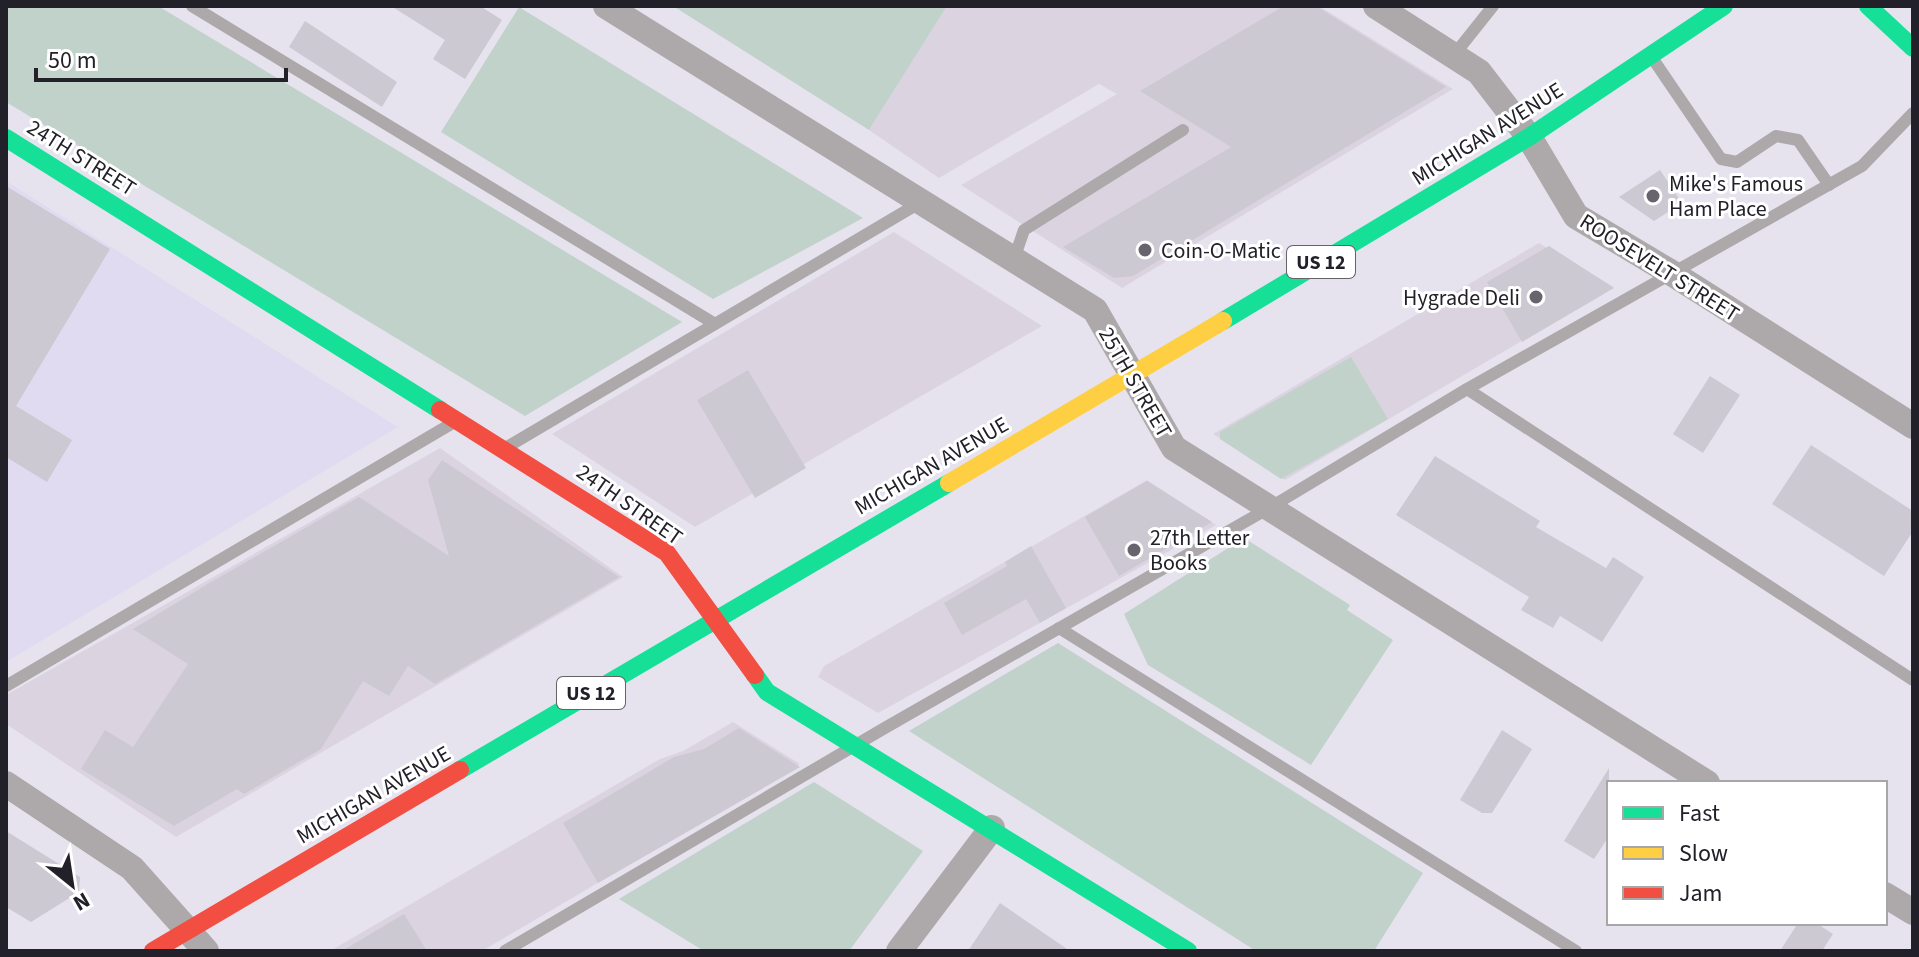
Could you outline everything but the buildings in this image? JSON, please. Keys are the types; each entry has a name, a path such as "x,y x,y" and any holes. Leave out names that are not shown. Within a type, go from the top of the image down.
{"main road":[{"name":"MICHIGAN AVENUE","path":"153,951 1131,376 1529,137 1651,56 1700,13 1724,6"},
{"path":"1868,6 1913,48"},
{"name":"24TH STREET","path":"6,138 667,553 767,692 1188,951"}],"street":[{"name":"25TH STREET","path":"606,6 1095,310 1174,448 1704,781"},
{"name":"ROOSEVELT STREET","path":"1376,6 1479,72 1529,137 1576,216 1913,426"},
{"path":"6,784 132,868 206,951"},
{"path":"899,951 992,828"},
{"path":"1887,896 1913,912"}],"lane":[{"path":"192,6 715,324"},
{"path":"1454,55 1493,6"},
{"path":"1651,56 1721,159 1737,162 1776,136 1798,140 1829,185"},
{"path":"505,951 1269,508 1467,389 1862,166 1913,113"},
{"path":"1014,259 1024,230 1183,130"},
{"path":"504,449 921,202"},
{"path":"1467,389 1913,680"},
{"path":"6,686 458,420"},
{"path":"1059,628 1576,951"},
{"path":"1151,951 1161,934"}],"shaded area":[{"path":"6,6 158,6 682,322 525,416 6,102"},
{"path":"673,6 947,6 869,130"},
{"path":"947,6 1319,6 1453,89 1122,288 961,185 1117,94 1099,84 939,178 869,130"},
{"path":"519,7 863,218 713,299 441,132"},
{"path":"6,181 398,427 6,662"},
{"path":"894,232 1042,326 695,527 552,434"},
{"path":"1539,243 1614,287 1285,480 1213,434"},
{"path":"1351,357 1388,419 1281,479 1220,439 1220,432"},
{"path":"440,448 623,577 176,837 6,724 6,695"},
{"path":"1147,480 1216,525 878,713 818,677 824,666"},
{"path":"1244,538 1350,605 1347,610 1393,640 1311,765 1148,665 1124,614"},
{"path":"1058,643 1423,873 1374,951 1256,951 909,731"},
{"path":"733,722 800,764 482,951 330,951 660,759 683,751"},
{"path":"814,782 923,851 849,951 704,951 619,899"}],"traffic: fast":[{"path":"1223,321 1529,137 1724,6"},
{"path":"1868,6 1913,48"},
{"path":"6,138 440,410"},
{"path":"460,770 949,483"},
{"path":"755,675 767,692 1188,951"}],"traffic: slow":[{"path":"949,483 1223,321"}],"traffic: jam":[{"path":"440,410 667,553 755,675"},
{"path":"153,951 460,770"}],"place":[{"name":"Mike's Famous Ham Place","path":"1653,196"},
{"name":"Coin-O-Matic","path":"1145,250"},
{"name":"Hygrade Deli","path":"1536,297"},
{"name":"27th Letter Books","path":"1134,550"}]}
